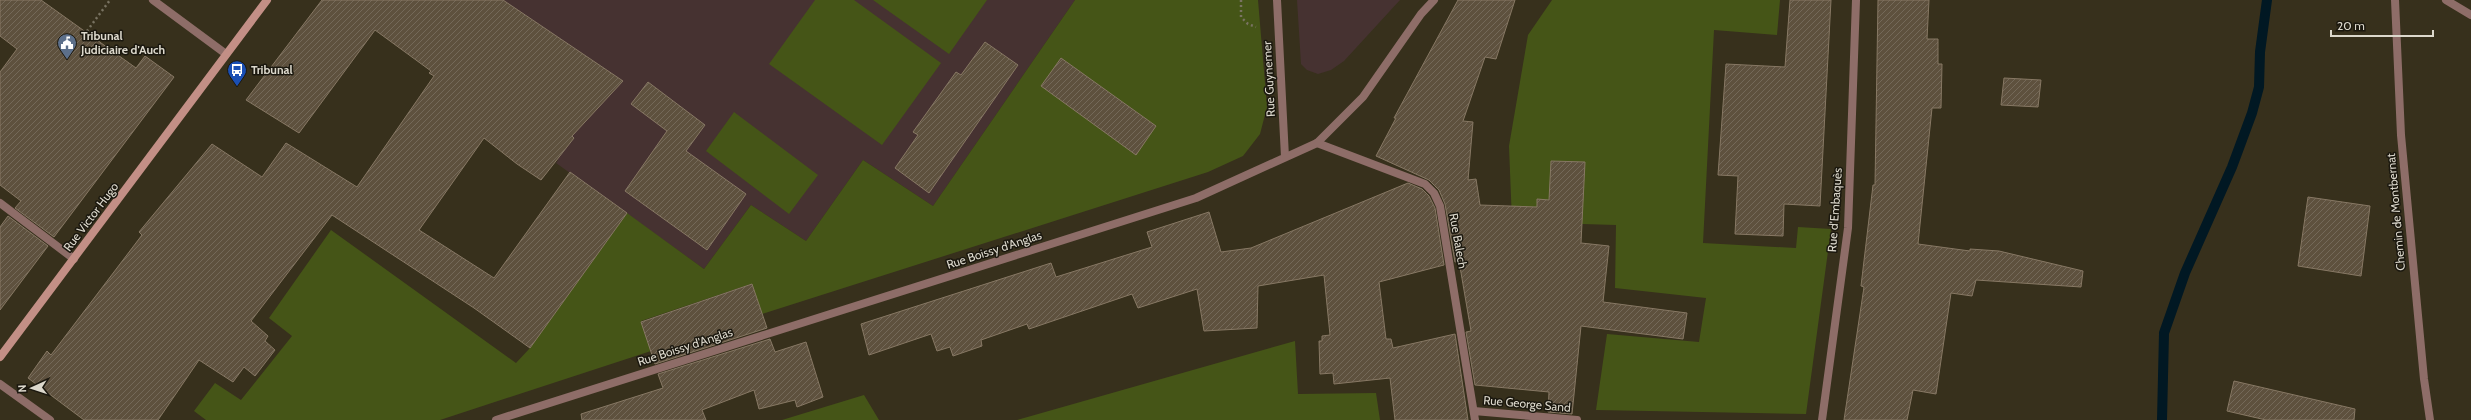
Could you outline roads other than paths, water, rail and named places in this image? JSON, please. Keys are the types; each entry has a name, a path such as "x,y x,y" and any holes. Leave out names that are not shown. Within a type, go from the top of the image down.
{"main road":[{"name":"Rue Victor Hugo","path":"0,357 267,0"}],"street":[{"path":"153,0 226,54"},
{"name":"Rue Guynemer","path":"1277,0 1285,157"},
{"name":"Rue Boissy d'Anglas","path":"496,420 1196,198 1318,143 1364,97 1421,14 1434,0"},
{"name":"Rue d'Embaquès","path":"1822,420 1848,228 1856,0"},
{"name":"Chemin de Montbernat","path":"2395,0 2401,135 2424,379 2430,420"},
{"path":"2446,0 2471,15"},
{"name":"Rue Balech","path":"1318,143 1426,184 1434,193 1440,206 1475,420"},
{"path":"0,203 74,259"},
{"path":"0,384 50,420"},
{"name":"Rue George Sand","path":"1474,411 1577,420"}],"waterway":[{"path":"2162,420 2164,333 2185,273 2232,167 2252,113 2259,87 2260,52 2267,0"}],"place":[{"name":"Tribunal Judiciaire d'Auch","path":"67,60"},
{"name":"Tribunal","path":"237,87"}]}
